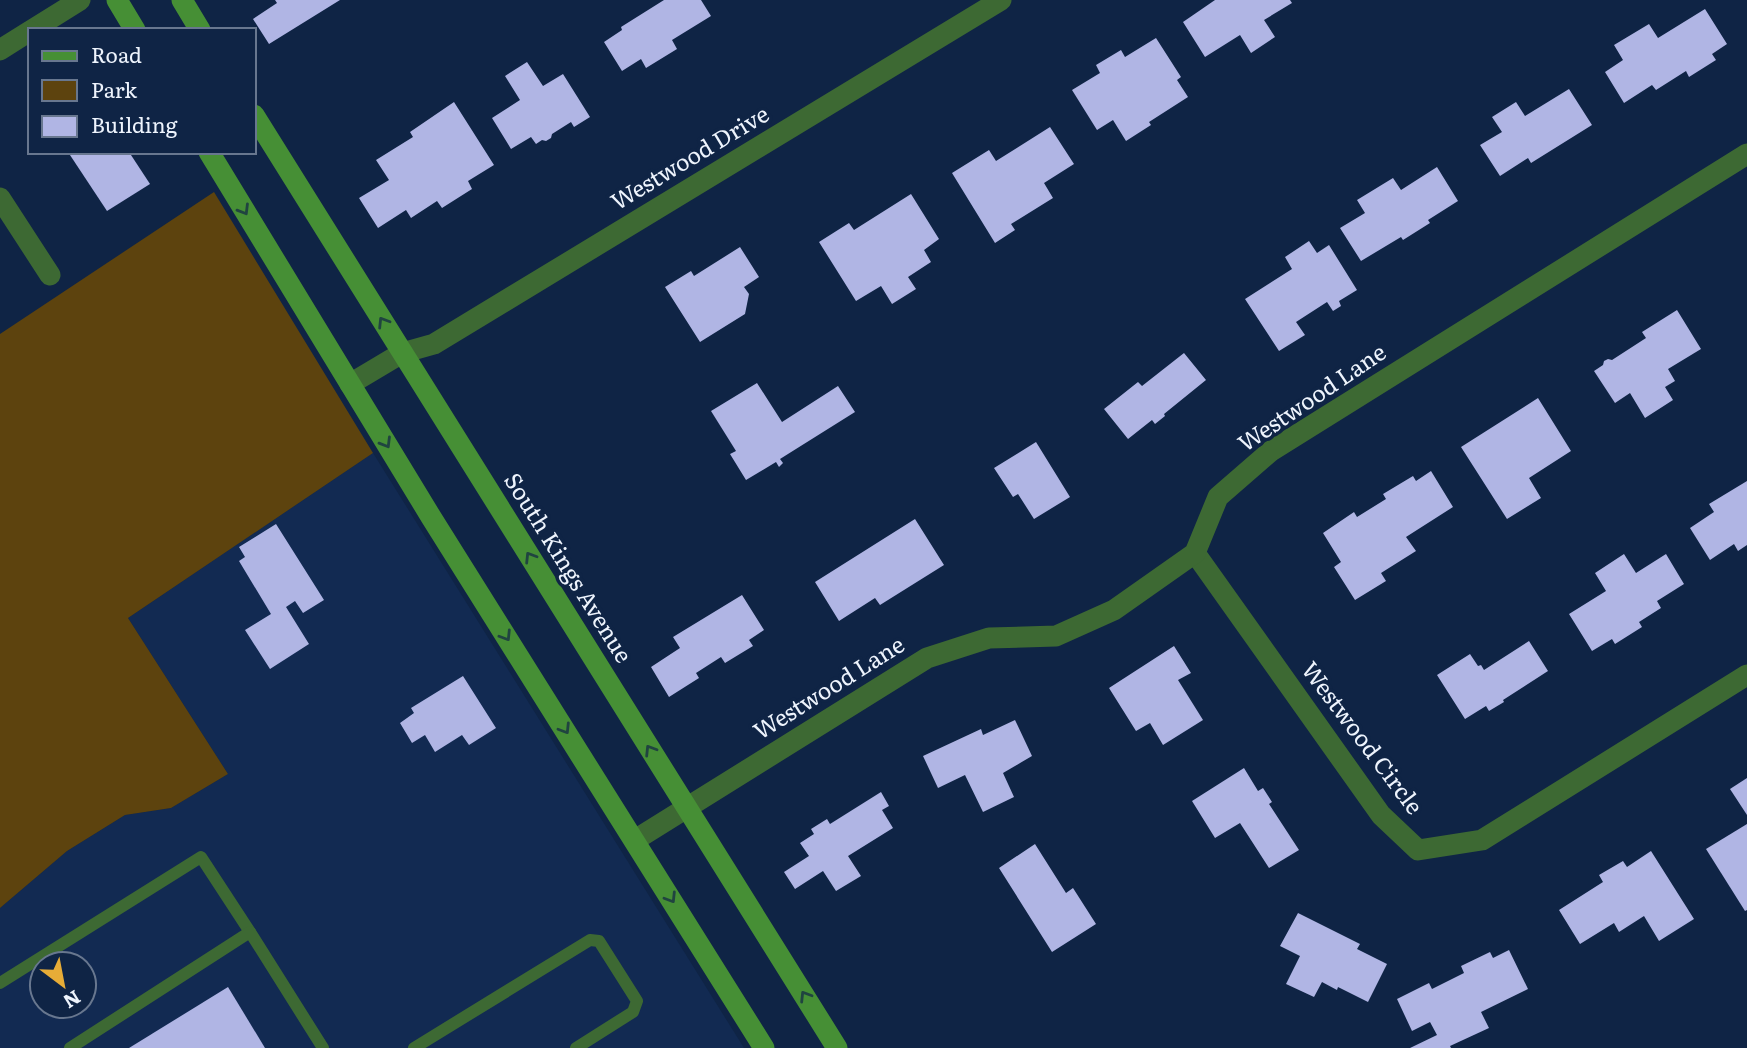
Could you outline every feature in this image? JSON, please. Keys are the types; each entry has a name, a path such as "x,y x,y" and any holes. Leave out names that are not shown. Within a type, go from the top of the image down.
{"main road":[{"path":"117,0 134,28"},
{"path":"181,0 199,28"},
{"name":"South Kings Avenue","path":"256,118 837,1048"},
{"path":"210,154 350,384 635,840 755,1045"}],"street":[{"path":"36,28 80,0"},
{"name":"Westwood Drive","path":"350,384 402,353 434,344 1001,0"},
{"path":"0,50 28,33"},
{"name":"Westwood Lane","path":"635,840 927,658 989,638 1056,636 1114,610 1195,553 1219,498 1271,451 1747,154"},
{"path":"0,198 50,275"},
{"name":"Westwood Circle","path":"1195,553 1381,815 1418,850 1482,840 1747,675"}],"lane":[{"path":"0,983 201,857 323,1048"},
{"path":"70,1048 250,932"},
{"path":"414,1048 590,940 599,941 637,1001 633,1012 576,1048"}],"shaded area":[{"path":"373,453 744,1048 0,1048 0,908 67,851 125,815 171,808 228,774 128,618"}],"green space":[{"path":"214,192 373,453 128,618 228,774 171,808 125,815 67,851 0,908 0,334"}],"building":[{"path":"275,0 340,0 269,44 253,19 277,3"},
{"path":"664,0 701,0 711,16 672,40 677,49 646,68 641,59 622,71 604,42 622,30 621,27"},
{"path":"1215,0 1290,0 1292,3 1264,20 1275,37 1251,53 1240,35 1205,57 1183,22"},
{"path":"1705,9 1727,44 1712,54 1716,60 1689,77 1686,71 1656,90 1652,85 1624,103 1605,72 1623,60 1614,45 1649,24 1658,38"},
{"path":"1156,38 1181,77 1177,80 1188,97 1149,122 1151,125 1126,141 1113,120 1097,130 1072,90 1100,73 1096,65 1121,50 1125,57"},
{"path":"527,62 543,86 563,74 590,117 574,127 571,122 546,141 542,140 536,144 531,137 511,149 492,118 520,100 505,76"},
{"path":"1569,89 1592,125 1531,163 1528,158 1500,176 1480,145 1502,132 1492,117 1516,102 1525,116"},
{"path":"454,102 494,165 468,181 472,189 442,208 437,201 411,218 406,210 378,228 359,198 389,180 376,160 413,137 410,132"},
{"path":"1050,127 1074,164 1044,183 1053,198 1011,224 1015,230 995,243 952,173 989,150 996,161"},
{"path":"69,154 130,154 150,184 107,211"},
{"path":"1437,167 1458,201 1403,240 1401,237 1361,261 1340,228 1365,213 1357,200 1393,178 1401,190"},
{"path":"911,194 939,239 924,250 931,262 908,277 916,289 892,304 881,286 856,301 819,242 849,223 854,230"},
{"path":"1309,241 1317,253 1329,245 1357,290 1339,301 1341,306 1333,311 1327,302 1296,322 1305,335 1279,351 1245,299 1292,269 1285,257"},
{"path":"740,247 759,277 744,287 749,294 745,314 700,342 665,287 691,271 694,276"},
{"path":"1677,310 1701,349 1668,369 1675,381 1665,387 1673,400 1645,418 1630,393 1615,403 1594,371 1603,365 1604,361 1612,360 1646,338 1642,332"},
{"path":"1184,353 1206,380 1155,424 1152,420 1128,439 1104,409 1138,382 1142,386"},
{"path":"757,383 782,422 838,386 855,412 780,459 783,463 779,467 776,462 746,480 730,454 736,451 711,411"},
{"path":"1538,398 1571,451 1529,478 1541,498 1507,519 1461,447"},
{"path":"1036,442 1070,497 1034,519 1018,494 1013,497 994,468"},
{"path":"1431,471 1453,507 1406,537 1416,551 1381,573 1386,581 1355,600 1334,567 1341,562 1323,533 1354,512 1357,517 1386,499 1383,494 1413,476 1416,481"},
{"path":"1747,481 1747,545 1738,551 1734,544 1710,560 1690,528 1714,512 1709,504"},
{"path":"915,519 944,565 880,605 875,598 839,621 815,582"},
{"path":"276,524 324,600 303,613 295,601 286,607 309,644 270,669 245,630 271,614 239,561 245,557 239,547"},
{"path":"1624,554 1636,573 1666,554 1684,584 1657,601 1661,608 1639,622 1642,627 1615,644 1612,639 1592,651 1569,614 1606,591 1595,573"},
{"path":"742,595 764,630 749,640 753,646 725,663 721,657 696,673 699,678 669,697 651,667 680,648 673,637"},
{"path":"1529,641 1548,671 1489,711 1486,706 1465,719 1437,675 1470,654 1484,670"},
{"path":"1174,646 1191,673 1178,680 1203,720 1163,745 1150,723 1136,731 1109,688"},
{"path":"463,676 496,728 469,745 462,735 435,752 425,735 412,743 400,723 414,713 411,708"},
{"path":"1015,720 1032,756 1003,773 1014,797 983,812 965,775 938,788 923,756 981,729 983,735"},
{"path":"1244,768 1258,791 1263,788 1272,802 1269,804 1299,850 1269,868 1240,823 1215,838 1192,801"},
{"path":"1747,778 1747,815 1730,789"},
{"path":"881,792 889,806 882,810 893,828 848,856 861,876 836,891 823,871 795,889 784,872 809,856 800,843 814,834 811,829 827,819 830,824"},
{"path":"1747,824 1747,910 1745,911 1706,849"},
{"path":"1035,844 1066,893 1073,888 1096,924 1052,952 999,868"},
{"path":"1651,851 1694,919 1659,941 1644,916 1619,932 1614,923 1580,944 1559,910 1603,882 1599,875 1623,861 1627,867"},
{"path":"1298,913 1360,944 1357,949 1387,964 1368,1002 1322,982 1314,997 1286,984 1300,956 1280,946"},
{"path":"1509,950 1528,989 1481,1012 1489,1028 1450,1046 1451,1048 1410,1048 1437,1035 1430,1022 1412,1031 1397,999 1429,983 1432,989 1464,973 1461,966 1490,952 1493,958"},
{"path":"228,987 265,1048 129,1048"}]}
